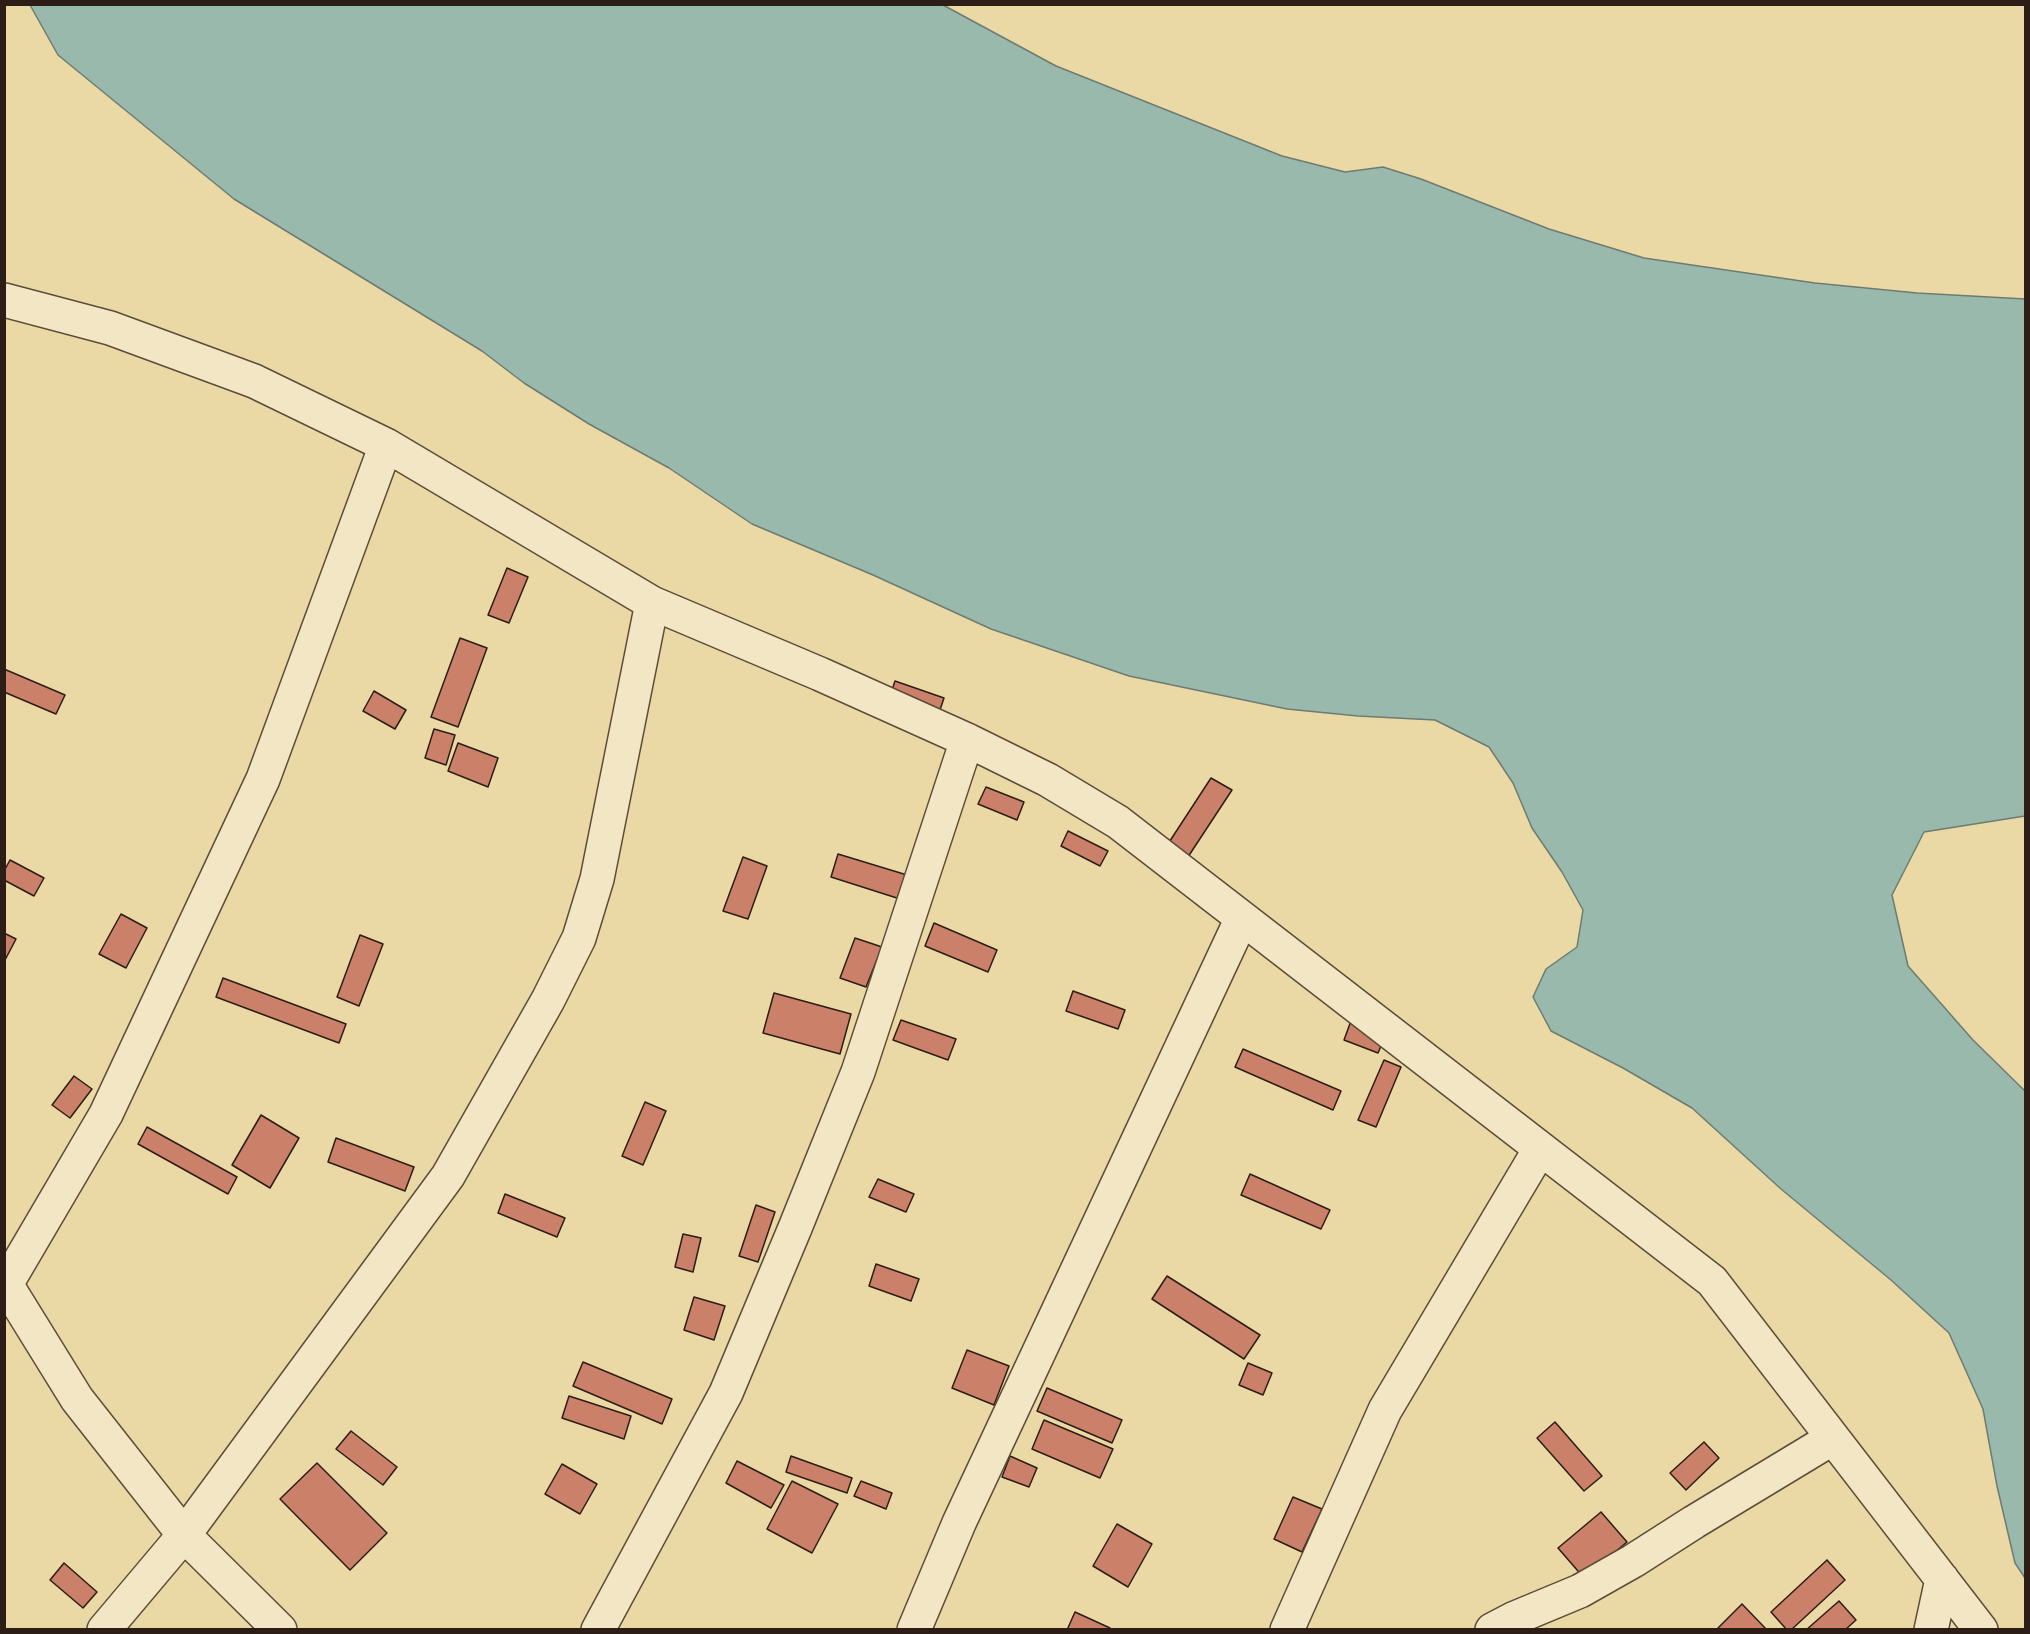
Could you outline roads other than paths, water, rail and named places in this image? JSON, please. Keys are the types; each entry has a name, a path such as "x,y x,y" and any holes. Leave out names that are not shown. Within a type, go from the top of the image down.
{"street":[{"path":"4,300 110,328 254,381 386,445 652,603 967,740 1048,780 1118,822 1712,1281 1981,1629"},
{"path":"280,1629 184,1535 77,1399 5,1285 106,1114 263,779 386,445"},
{"path":"104,1629 184,1535 448,1176 548,1000 579,938 597,879 652,603"},
{"path":"598,1629 726,1393 790,1239 858,1072 967,740"},
{"path":"914,1629 964,1513 1242,918"},
{"path":"1287,1629 1385,1410 1540,1149"},
{"path":"1492,1629 1580,1591 1607,1576 1833,1438"},
{"path":"1931,1629 1942,1579"}]}
